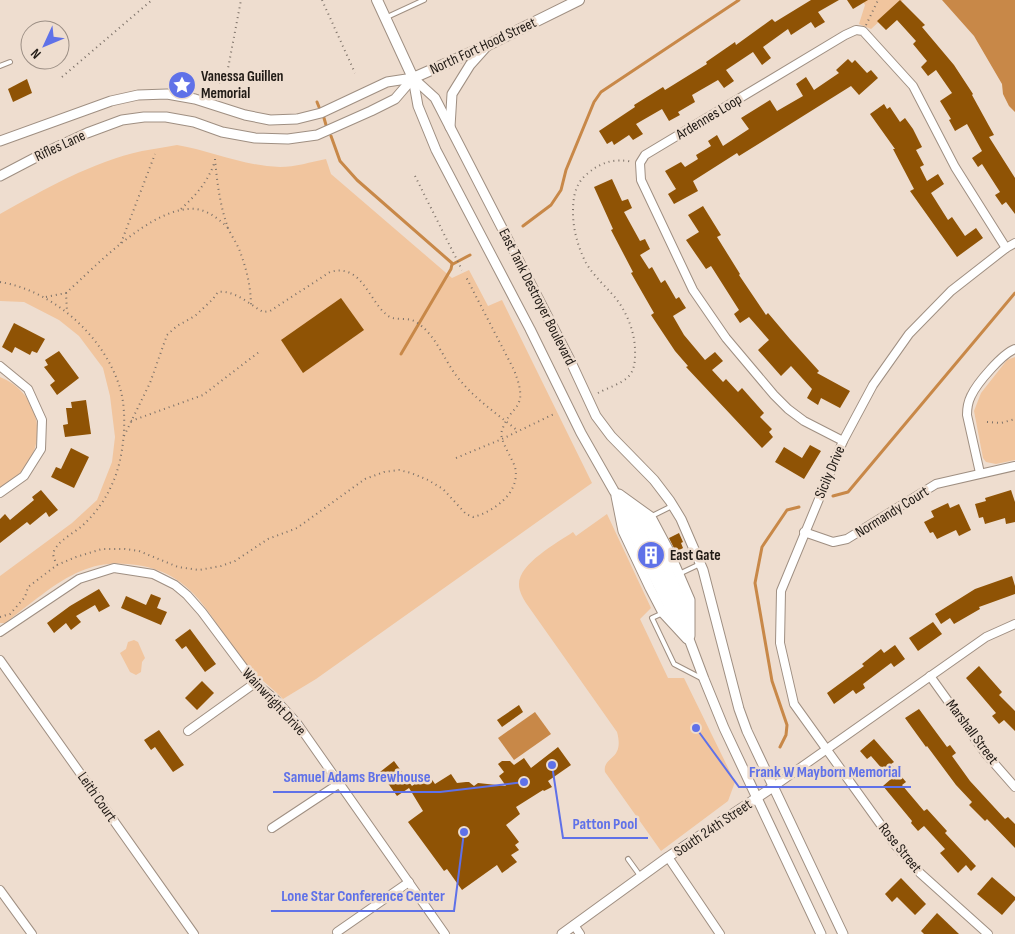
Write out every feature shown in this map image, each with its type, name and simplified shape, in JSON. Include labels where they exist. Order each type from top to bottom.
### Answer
[{"type":"main road","points":[[377,0],[414,78]]},
{"type":"main road","name":"North Fort Hood Street","points":[[414,78],[488,45],[568,3],[579,0]]},
{"type":"street","name":"Ardennes Loop","points":[[640,163],[645,155],[845,35],[856,30],[863,31]]},
{"type":"street","points":[[863,31],[912,86],[954,167],[1006,248]]},
{"type":"street","points":[[450,127],[452,94],[470,65],[488,45]]},
{"type":"street","name":"North Fort Hood Street","points":[[111,101],[138,95],[167,94],[195,99],[245,115],[270,120],[297,119],[321,113],[387,82],[414,78]]},
{"type":"street","name":"North Fort Hood Street","points":[[122,120],[166,117],[194,122],[222,132],[255,138],[288,139],[317,135],[394,99],[414,78]]},
{"type":"street","name":"East Tank Destroyer Boulevard","points":[[414,78],[435,98],[570,360],[596,416],[611,436],[654,480],[672,505],[701,563],[739,709],[747,731],[843,934]]},
{"type":"street","name":"East Tank Destroyer Boulevard","points":[[414,78],[418,106],[436,150],[530,328],[581,433],[614,491]]},
{"type":"street","name":"Rifles Lane","points":[[0,141],[111,101]]},
{"type":"street","name":"Rifles Lane","points":[[0,176],[46,152],[122,120]]},
{"type":"street","points":[[640,163],[641,180],[693,290],[726,338],[788,409],[804,421],[843,441]]},
{"type":"street","name":"Sicily Drive","points":[[826,750],[794,704],[780,643],[781,591],[843,441],[873,385],[909,334],[951,291],[1015,243]]},
{"type":"street","points":[[980,473],[967,415],[967,406],[970,396],[975,389],[1003,356],[1015,349]]},
{"type":"street","points":[[0,366],[28,389],[42,420],[41,449],[24,476],[0,493]]},
{"type":"street","name":"Normandy Court","points":[[804,532],[833,542],[848,539],[936,484],[1015,466]]},
{"type":"street","points":[[614,491],[637,524],[677,607],[724,728],[821,934]]},
{"type":"street","points":[[614,491],[637,524],[677,607],[690,642]]},
{"type":"street","points":[[614,491],[637,524],[668,550],[664,581],[677,607],[690,642]]},
{"type":"street","name":"Wainwright Drive","points":[[0,632],[79,579],[114,568],[153,574],[175,585],[202,612],[255,683],[276,700],[297,723],[445,934]]},
{"type":"street","name":"South 24th Street","points":[[562,934],[986,637],[1015,624]]},
{"type":"street","name":"Leith Court","points":[[0,660],[194,934]]},
{"type":"street","name":"Marshall Street","points":[[930,676],[986,754],[1015,786]]},
{"type":"street","points":[[188,731],[255,683]]},
{"type":"street","name":"Rose Street","points":[[826,750],[902,853],[932,884],[988,934]]},
{"type":"street","points":[[272,828],[340,783]]},
{"type":"street","points":[[668,858],[720,934]]},
{"type":"street","points":[[337,932],[409,882]]},
{"type":"street","points":[[0,890],[32,934]]},
{"type":"street","points":[[574,925],[580,934]]},
{"type":"lane","points":[[386,18],[424,0]]},
{"type":"lane","points":[[0,66],[10,62]]},
{"type":"lane","points":[[637,524],[672,505]]},
{"type":"lane","points":[[664,581],[701,563]]},
{"type":"lane","points":[[677,607],[652,618],[674,664],[704,679]]},
{"type":"lane","points":[[628,859],[641,877]]},
{"type":"path","points":[[62,77],[152,0]]},
{"type":"path","points":[[219,83],[226,79],[242,0]]},
{"type":"path","points":[[322,0],[355,73]]},
{"type":"path","points":[[863,31],[878,0]]},
{"type":"path","points":[[120,245],[155,154]]},
{"type":"path","points":[[179,211],[203,186],[210,175],[216,159],[222,206],[228,228],[239,249],[251,288],[251,306]]},
{"type":"path","points":[[598,393],[628,377],[635,362],[635,350],[631,328],[626,316],[614,296],[592,272],[579,246],[574,222],[574,195],[578,184],[585,175],[603,163],[610,160],[625,160],[640,163]]},
{"type":"path","points":[[414,176],[462,270]]},
{"type":"path","points":[[46,297],[66,293],[120,245],[158,218],[179,211],[198,210],[219,218],[228,228]]},
{"type":"path","points":[[124,436],[150,383],[167,336],[177,326],[195,316],[218,292],[225,291],[234,294],[263,312],[270,311],[330,272],[338,270],[352,274],[360,280],[382,311],[389,317],[416,321],[433,338],[455,374],[468,389],[518,431]]},
{"type":"path","points":[[0,617],[10,614],[25,597],[28,587],[57,565],[102,549],[125,548],[139,551],[178,567],[199,570],[235,561],[268,539],[297,528],[364,479],[384,472],[398,470],[410,472],[443,489],[466,514],[473,517],[487,512],[512,490],[516,478],[515,468],[502,439],[502,429],[519,403],[521,395],[514,370],[465,275]]},
{"type":"path","points":[[0,282],[46,297],[67,312],[100,348],[111,366],[121,389],[124,436],[120,465],[100,507],[82,526],[54,549],[53,555],[57,565]]},
{"type":"path","points":[[66,293],[67,312]]},
{"type":"path","points":[[131,421],[203,395],[259,352]]},
{"type":"path","points":[[456,458],[502,439],[556,413]]},
{"type":"path","points":[[987,422],[1001,424],[1015,419]]},
{"type":"shaded area","points":[[862,0],[903,0],[871,29],[859,24],[865,5]]},
{"type":"shaded area","points":[[942,0],[1015,0],[1015,112],[1009,106],[1003,94],[1002,84],[974,36]]},
{"type":"shaded area","points":[[177,145],[267,166],[291,166],[326,159],[331,174],[452,278],[469,270],[488,306],[502,300],[592,483],[316,679],[283,699],[247,665],[202,603],[190,590],[176,579],[158,570],[123,564],[109,564],[88,568],[62,581],[5,623],[0,623],[0,576],[72,523],[97,500],[112,462],[115,437],[110,396],[103,368],[79,336],[59,320],[24,302],[0,301],[0,214],[87,169],[123,156]]},
{"type":"shaded area","points":[[1015,357],[1015,460],[996,464],[986,462],[983,458],[974,411],[981,393],[1007,360]]},
{"type":"shaded area","points":[[0,377],[22,392],[30,403],[35,415],[37,441],[33,454],[26,466],[17,476],[0,489]]},
{"type":"shaded area","points":[[607,514],[651,608],[640,619],[668,678],[684,678],[735,782],[728,801],[661,851],[605,772],[607,763],[618,748],[617,732],[526,603],[519,587],[520,577],[531,562],[573,532],[576,536]]},
{"type":"shaded area","points":[[134,640],[138,642],[145,658],[142,662],[141,672],[136,675],[130,672],[120,653],[126,649],[128,642]]},
{"type":"shaded area","points":[[535,712],[551,734],[514,760],[498,738]]},
{"type":"building","points":[[811,0],[839,0],[818,12],[825,22],[815,28],[811,22],[791,35],[788,29],[763,47],[771,58],[762,65],[753,52],[726,70],[734,81],[724,88],[718,80],[692,95],[695,102],[678,112],[680,115],[669,121],[662,109],[636,124],[643,134],[633,140],[629,135],[614,145],[612,141],[607,144],[599,131],[635,107],[634,105],[663,87],[665,90],[707,64],[706,62],[735,42],[736,45],[772,19],[775,22]]},
{"type":"building","points":[[847,0],[868,0],[853,9]]},
{"type":"building","points":[[900,0],[925,25],[922,27],[954,65],[973,94],[994,135],[989,137],[1015,178],[1015,214],[1006,202],[1002,205],[995,195],[1000,192],[982,164],[978,167],[972,158],[982,151],[967,124],[955,131],[949,120],[951,119],[940,101],[952,93],[936,70],[928,76],[921,67],[927,61],[913,44],[916,41],[897,20],[886,30],[877,21]]},
{"type":"building","points":[[848,59],[852,63],[855,60],[867,73],[871,70],[878,78],[859,95],[851,86],[739,156],[737,153],[693,181],[698,191],[674,204],[668,194],[676,189],[665,171],[681,162],[685,167],[698,159],[696,155],[711,146],[708,141],[717,135],[723,146],[749,129],[741,118],[770,100],[777,111],[803,96],[796,84],[806,77],[814,90],[839,73],[836,70]]},
{"type":"building","points":[[27,79],[32,93],[13,102],[8,89]]},
{"type":"building","points":[[884,104],[887,109],[890,107],[900,122],[905,118],[913,129],[922,147],[916,150],[924,165],[920,167],[927,181],[938,174],[944,184],[931,193],[948,220],[952,217],[965,236],[976,228],[983,238],[957,257],[910,191],[914,189],[893,149],[895,149],[870,114]]},
{"type":"building","points":[[612,179],[622,201],[628,199],[632,208],[624,212],[640,241],[645,239],[650,249],[640,255],[649,269],[652,267],[661,283],[665,280],[676,299],[679,297],[686,308],[673,316],[684,335],[705,360],[715,352],[723,361],[712,370],[723,382],[726,379],[738,392],[742,388],[764,413],[760,417],[772,429],[769,432],[773,437],[762,448],[686,367],[688,366],[675,351],[651,315],[654,313],[631,273],[633,272],[611,230],[613,229],[594,187]]},
{"type":"building","points":[[703,206],[721,235],[717,237],[739,275],[766,315],[768,313],[819,371],[817,373],[850,391],[840,408],[821,398],[818,405],[807,398],[812,389],[791,366],[781,376],[758,350],[769,340],[749,317],[740,323],[734,314],[739,310],[711,266],[706,269],[686,240],[699,232],[688,215]]},
{"type":"building","points":[[341,298],[364,330],[303,373],[281,340]]},
{"type":"building","points":[[14,323],[45,339],[37,353],[32,351],[30,355],[15,347],[12,353],[2,347]]},
{"type":"building","points":[[59,351],[79,378],[57,395],[50,385],[55,381],[44,367],[48,365],[45,360]]},
{"type":"building","points":[[86,400],[91,434],[65,437],[63,425],[68,424],[66,408],[72,408],[71,402]]},
{"type":"building","points":[[810,445],[821,451],[804,479],[775,462],[784,447],[802,458]]},
{"type":"building","points":[[71,448],[89,457],[74,488],[51,477],[56,467],[61,469]]},
{"type":"building","points":[[41,490],[58,510],[49,517],[46,512],[30,525],[27,522],[0,543],[0,519],[5,514],[10,520],[34,500],[32,497]]},
{"type":"building","points":[[1011,490],[1015,502],[1015,522],[1006,524],[1005,518],[985,524],[983,517],[979,518],[975,504],[986,501],[985,498]]},
{"type":"building","points":[[948,503],[950,508],[959,504],[971,530],[959,536],[956,530],[937,539],[933,532],[930,533],[924,522],[934,517],[931,511]]},
{"type":"building","points":[[679,533],[683,542],[681,543],[683,548],[676,552],[669,538]]},
{"type":"building","points":[[1012,576],[1015,594],[979,607],[980,609],[954,624],[950,618],[941,624],[935,614],[975,589]]},
{"type":"building","points":[[99,589],[110,606],[99,612],[95,605],[76,616],[81,622],[71,630],[66,623],[54,633],[47,623],[70,606]]},
{"type":"building","points":[[151,594],[161,598],[157,608],[167,612],[161,625],[121,608],[126,596],[146,605]]},
{"type":"building","points":[[933,622],[942,634],[918,651],[909,638]]},
{"type":"building","points":[[190,629],[216,664],[205,672],[186,646],[182,649],[175,640]]},
{"type":"building","points":[[895,645],[905,659],[894,667],[891,663],[863,684],[865,688],[856,694],[853,690],[834,704],[827,693],[864,666],[862,664],[881,649],[884,653]]},
{"type":"building","points":[[979,666],[1002,692],[999,695],[1015,711],[1015,731],[1004,720],[999,724],[992,716],[996,713],[966,678]]},
{"type":"building","points":[[202,681],[214,693],[197,710],[185,698]]},
{"type":"building","points":[[519,705],[523,712],[502,727],[497,720]]},
{"type":"building","points":[[919,709],[947,747],[950,745],[956,753],[952,756],[970,781],[1005,819],[1008,817],[1015,824],[1015,848],[987,819],[985,821],[969,805],[972,802],[956,785],[905,718]]},
{"type":"building","points":[[159,730],[184,765],[173,772],[155,747],[151,750],[144,740]]},
{"type":"building","points":[[874,739],[894,762],[891,764],[906,782],[902,785],[924,811],[927,809],[947,831],[945,833],[976,866],[971,871],[966,865],[958,873],[940,853],[945,849],[924,826],[918,831],[883,786],[891,779],[871,756],[867,759],[860,751]]},
{"type":"building","points":[[558,747],[571,765],[548,781],[552,787],[543,790],[516,807],[520,814],[506,825],[519,842],[515,845],[519,850],[511,855],[517,862],[502,873],[497,865],[462,890],[447,869],[444,871],[408,822],[423,811],[409,788],[397,796],[380,772],[394,761],[412,786],[428,774],[435,784],[451,774],[457,783],[469,782],[474,786],[478,783],[506,786],[499,776],[504,772],[498,764],[502,761],[510,761],[514,765],[524,758],[531,768]]},
{"type":"building","points":[[992,877],[1015,897],[1015,900],[1002,915],[977,894]]},
{"type":"building","points":[[901,878],[926,904],[915,915],[897,897],[892,902],[885,894]]},
{"type":"building","points":[[937,913],[959,934],[924,934],[921,931]]},
{"type":"waterway","points":[[523,226],[551,205],[561,190],[566,170],[594,102],[601,92],[739,0]]},
{"type":"waterway","points":[[317,102],[319,107]]},
{"type":"waterway","points":[[324,118],[326,125]]},
{"type":"waterway","points":[[331,136],[340,161],[357,180],[453,264],[470,255]]},
{"type":"waterway","points":[[401,354],[451,269],[452,264]]},
{"type":"waterway","points":[[833,496],[848,492],[1015,293]]},
{"type":"waterway","points":[[780,747],[786,735],[787,725],[772,681],[755,583],[762,547],[787,510],[799,507]]},
{"type":"place","name":"Vanessa Guillen Memorial","points":[[182,85]]},
{"type":"place","name":"East Gate","points":[[651,555]]},
{"type":"place","name":"Frank W Mayborn Memorial","points":[[696,728]]},
{"type":"place","name":"Patton Pool","points":[[552,765]]},
{"type":"place","name":"Samuel Adams Brewhouse","points":[[524,782]]},
{"type":"place","name":"Lone Star Conference Center","points":[[464,832]]}]
